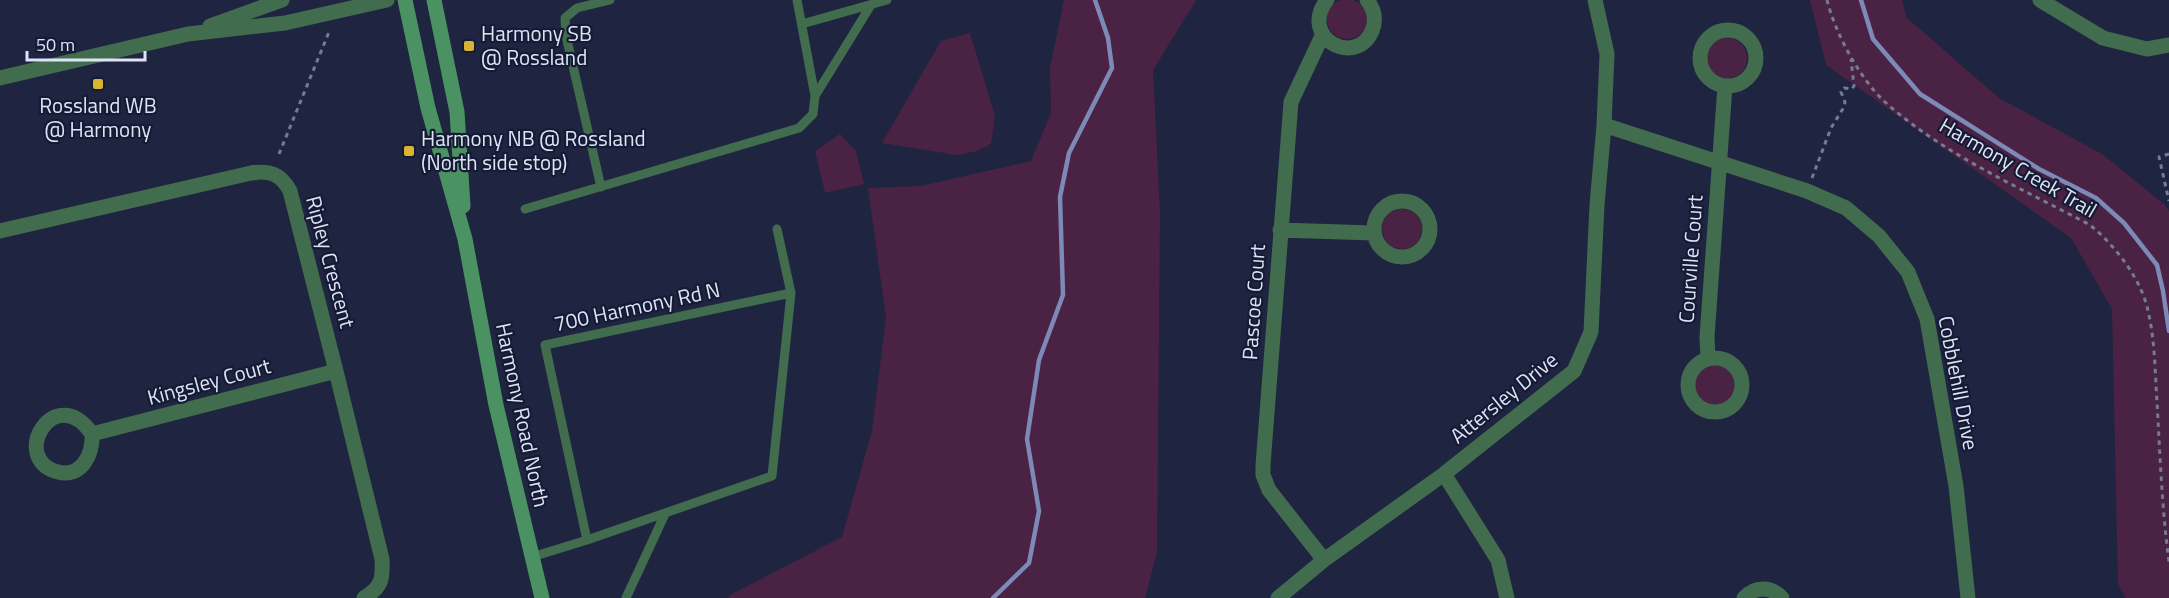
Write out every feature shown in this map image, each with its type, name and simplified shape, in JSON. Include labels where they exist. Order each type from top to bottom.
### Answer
[{"type":"main road","name":"Harmony Road North","points":[[405,0],[428,108],[465,239],[496,405],[542,598]]},
{"type":"main road","name":"Harmony Road North","points":[[434,0],[456,112],[465,239]]},
{"type":"street","points":[[188,34],[282,0]]},
{"type":"street","points":[[0,78],[188,34],[285,23],[387,0]]},
{"type":"street","name":"Pascoe Court","points":[[1324,560],[1269,490],[1263,475],[1291,102],[1323,34],[1319,17],[1321,8],[1327,0]]},
{"type":"street","points":[[1323,34],[1337,46],[1346,48],[1364,42],[1374,27],[1375,17],[1373,8],[1367,0]]},
{"type":"street","name":"Attersley Drive","points":[[1278,598],[1324,560],[1444,474],[1574,371],[1592,332],[1597,206],[1604,124],[1607,54],[1595,0]]},
{"type":"street","points":[[2040,0],[2103,38],[2147,49],[2169,45]]},
{"type":"street","name":"Courville Court","points":[[1708,358],[1707,337],[1725,86]]},
{"type":"street","name":"Cobblehill Drive","points":[[1604,124],[1807,191],[1846,208],[1879,236],[1908,272],[1927,319],[1956,486],[1968,598]]},
{"type":"street","name":"Ripley Crescent","points":[[0,231],[262,171],[274,173],[284,180],[290,191],[382,559],[382,577],[376,591],[364,598]]},
{"type":"street","points":[[1280,230],[1374,233]]},
{"type":"street","name":"Kingsley Court","points":[[92,434],[336,371]]},
{"type":"street","points":[[1444,474],[1498,560],[1507,598]]},
{"type":"street","points":[[1744,598],[1755,590],[1763,588],[1771,590],[1782,598]]},
{"type":"lane","points":[[602,187],[566,36],[565,18],[577,8],[610,0]]},
{"type":"lane","points":[[525,209],[799,128],[813,114],[815,96],[797,0]]},
{"type":"lane","points":[[802,24],[888,0]]},
{"type":"lane","points":[[815,96],[871,4]]},
{"type":"lane","points":[[532,557],[772,476],[791,293],[777,229]]},
{"type":"lane","name":"700 Harmony Rd N","points":[[587,540],[545,345],[791,293]]},
{"type":"lane","points":[[626,598],[665,514]]},
{"type":"path","name":"Harmony Creek Trail","points":[[1827,0],[1830,15],[1851,59],[1884,101],[1966,159],[2090,225],[2104,236],[2123,259],[2136,280],[2148,309],[2154,357],[2161,478],[2169,562]]},
{"type":"path","points":[[279,154],[329,32]]},
{"type":"path","points":[[1807,191],[1831,128],[1844,108],[1845,102],[1841,92],[1844,88],[1852,89],[1854,86],[1851,59]]},
{"type":"path","points":[[2169,154],[2159,157],[2169,201]]},
{"type":"shaded area","points":[[1347,-1],[1361,5],[1367,19],[1361,33],[1347,39],[1333,33],[1327,19],[1333,5]]},
{"type":"shaded area","points":[[1064,0],[1196,0],[1153,70],[1160,212],[1157,552],[1145,598],[728,598],[842,537],[872,431],[886,317],[868,188],[921,186],[1031,161],[1051,113],[1050,68]]},
{"type":"shaded area","points":[[1810,0],[1902,0],[1906,17],[1999,98],[2102,154],[2165,205],[2169,211],[2169,598],[2126,598],[2118,584],[2112,309],[2071,238],[1826,65]]},
{"type":"shaded area","points":[[970,33],[995,116],[991,144],[977,151],[957,155],[882,143],[941,41]]},
{"type":"shaded area","points":[[1727,38],[1735,39],[1741,44],[1746,50],[1746,66],[1741,72],[1735,77],[1727,78],[1719,77],[1713,72],[1708,66],[1707,58],[1708,50],[1713,44],[1719,39]]},
{"type":"shaded area","points":[[840,134],[856,151],[864,184],[825,193],[815,151]]},
{"type":"shaded area","points":[[1402,209],[1416,215],[1422,229],[1416,243],[1402,249],[1388,243],[1382,229],[1388,215]]},
{"type":"shaded area","points":[[1715,365],[1723,366],[1729,371],[1734,377],[1734,393],[1729,399],[1723,404],[1715,405],[1707,404],[1701,399],[1696,393],[1695,385],[1696,377],[1701,371],[1707,366]]},
{"type":"waterway","points":[[993,598],[1029,563],[1039,511],[1027,439],[1039,360],[1063,295],[1060,197],[1069,153],[1112,68],[1108,38],[1095,0]]},
{"type":"waterway","points":[[1861,0],[1873,39],[1920,94],[2039,169],[2096,198],[2124,223],[2157,265],[2169,331]]},
{"type":"place","name":"Harmony SB @ Rossland","points":[[469,46]]},
{"type":"place","name":"Rossland WB @ Harmony","points":[[98,84]]},
{"type":"place","name":"Harmony NB @ Rossland (North side stop)","points":[[409,151]]}]
